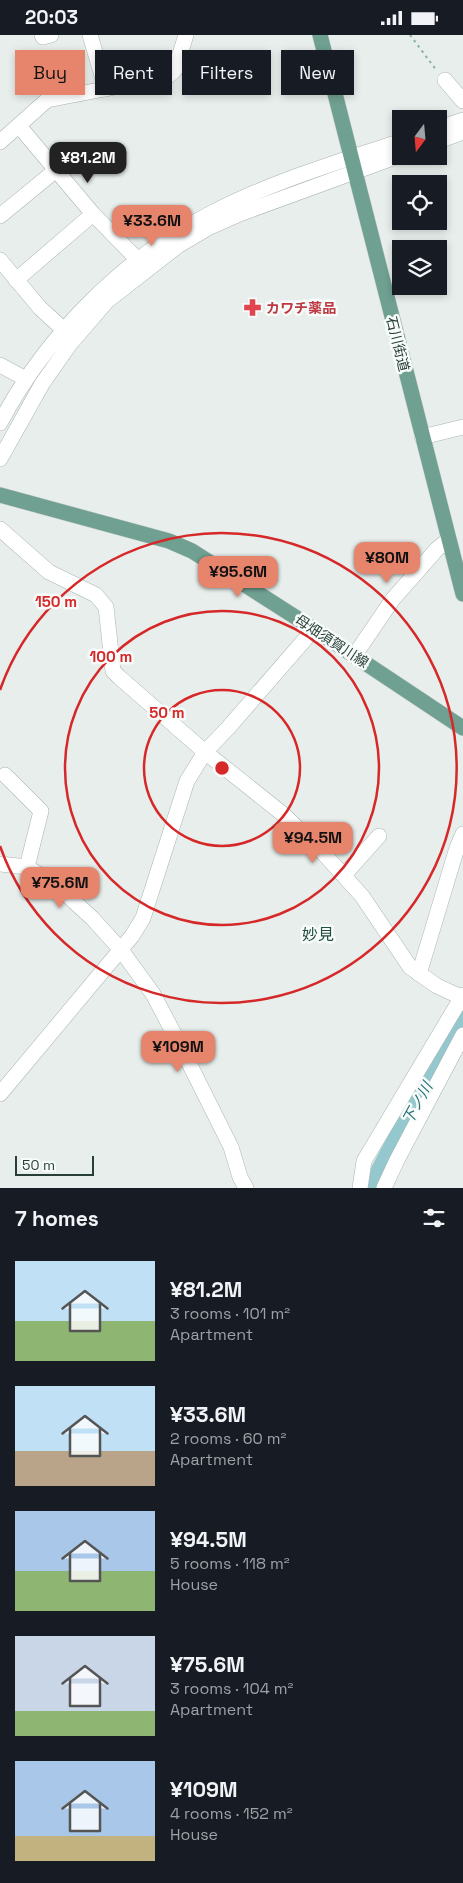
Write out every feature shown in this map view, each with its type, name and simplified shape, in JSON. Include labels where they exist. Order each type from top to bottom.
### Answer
[{"type":"main road","name":"石川街道","points":[[320,35],[463,594]]},
{"type":"main road","name":"母畑須賀川線","points":[[0,495],[169,541],[192,551],[463,728]]},
{"type":"street","points":[[42,35],[43,37],[51,35]]},
{"type":"street","points":[[90,35],[95,52]]},
{"type":"street","points":[[172,73],[175,70],[186,35]]},
{"type":"street","points":[[445,80],[463,101]]},
{"type":"street","points":[[0,142],[47,100],[95,91]]},
{"type":"street","points":[[448,125],[463,120]]},
{"type":"street","points":[[19,126],[93,214],[138,260]]},
{"type":"street","points":[[448,138],[463,132]]},
{"type":"street","points":[[0,459],[42,384],[64,352],[107,301],[179,245],[208,228],[353,165],[392,146]]},
{"type":"street","points":[[0,423],[26,379],[64,330],[102,290],[138,260],[173,235],[206,216],[259,191],[353,165],[392,157]]},
{"type":"street","points":[[0,216],[56,170]]},
{"type":"street","points":[[16,280],[93,214]]},
{"type":"street","points":[[0,261],[40,308],[64,330]]},
{"type":"street","points":[[0,365],[26,379]]},
{"type":"street","points":[[422,437],[463,427]]},
{"type":"street","points":[[0,450],[12,435]]},
{"type":"street","points":[[0,529],[49,572],[96,595],[106,607],[114,671],[205,751],[284,815],[344,875],[362,897],[410,967],[437,986],[462,997],[364,1161],[360,1188]]},
{"type":"street","points":[[354,656],[393,599],[436,549],[448,540]]},
{"type":"street","points":[[0,1094],[76,1005],[132,936],[143,918],[187,781],[205,751],[228,728],[314,629]]},
{"type":"street","points":[[5,775],[41,811],[27,867]]},
{"type":"street","points":[[419,975],[457,848],[463,834]]},
{"type":"street","points":[[344,875],[379,836]]},
{"type":"street","points":[[0,864],[27,867],[56,885],[121,949],[152,995],[183,1051],[231,1147],[240,1177],[246,1188]]},
{"type":"street","points":[[384,1188],[463,1035]]},
{"type":"path","points":[[410,35],[445,80]]},
{"type":"waterway","name":"下ノ川","points":[[377,1188],[380,1171],[463,1019]]},
{"type":"place","name":"カワチ薬品","points":[[252,308]]},
{"type":"district","name":"妙見","points":[[318,934]]}]
